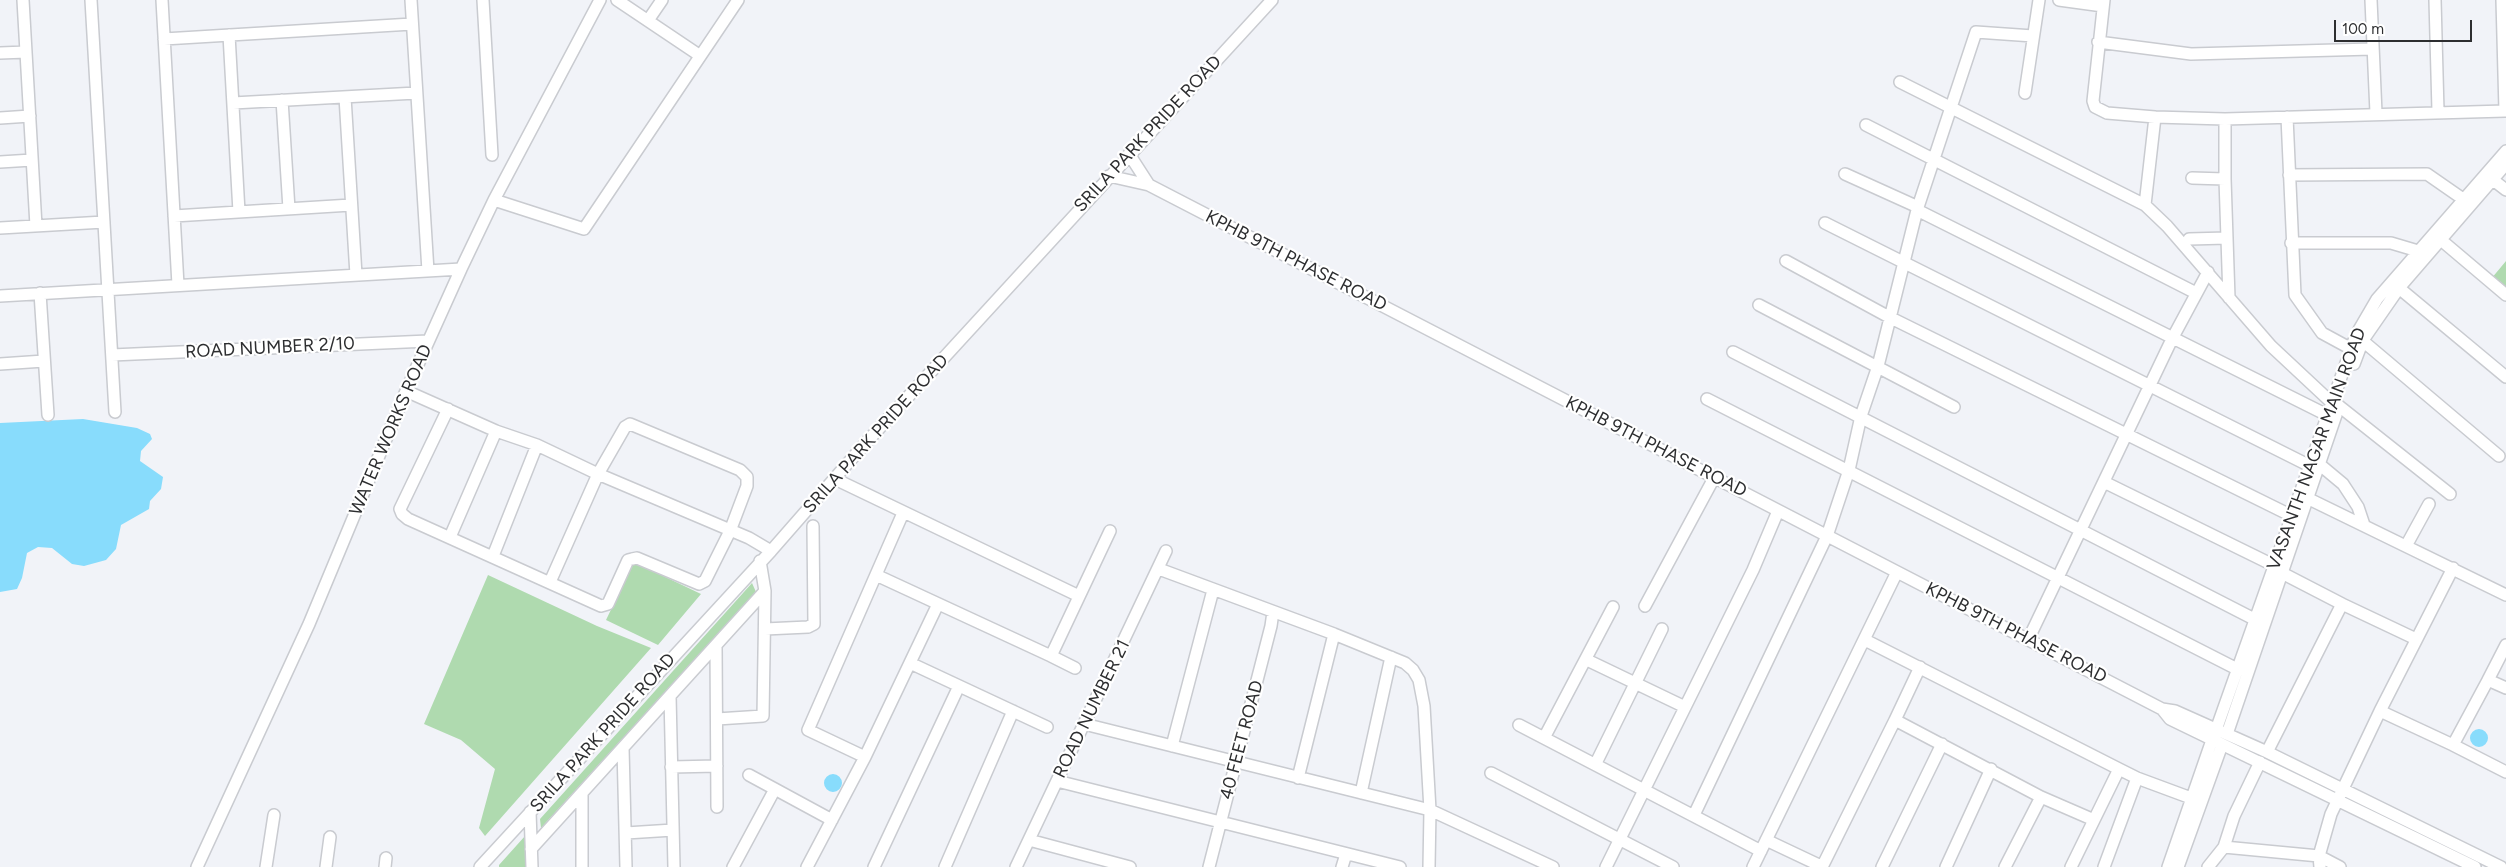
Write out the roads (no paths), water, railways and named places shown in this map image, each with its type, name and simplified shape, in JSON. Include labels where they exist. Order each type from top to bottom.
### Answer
[{"type":"street","points":[[23,0],[36,226]]},
{"type":"street","points":[[91,0],[115,412]]},
{"type":"street","points":[[162,0],[178,286]]},
{"type":"street","points":[[411,0],[428,271]]},
{"type":"street","points":[[483,0],[492,155]]},
{"type":"street","name":"WATER WORKS ROAD","points":[[197,867],[309,624],[406,391],[461,269],[494,200],[600,0]]},
{"type":"street","points":[[617,0],[649,19],[699,55]]},
{"type":"street","points":[[649,19],[662,0]]},
{"type":"street","points":[[494,200],[584,229],[699,55],[738,0]]},
{"type":"street","name":"SRILA PARK PRIDE ROAD","points":[[480,867],[771,551],[1129,154],[1272,0]]},
{"type":"street","points":[[2024,93],[2039,0]]},
{"type":"street","points":[[2059,0],[2103,3],[2093,101],[2095,107],[2108,113],[2155,117],[2226,119],[2438,111],[2505,111],[2502,0]]},
{"type":"street","points":[[2371,0],[2376,113]]},
{"type":"street","points":[[2435,0],[2438,111]]},
{"type":"street","points":[[164,38],[412,24]]},
{"type":"street","points":[[1694,815],[1827,536],[1849,470],[1861,416],[1878,366],[1917,209],[1976,32],[2033,36]]},
{"type":"street","points":[[229,35],[239,212]]},
{"type":"street","points":[[2098,42],[2191,54],[2372,49]]},
{"type":"street","points":[[0,53],[26,52]]},
{"type":"street","points":[[1900,82],[2145,205],[2208,272],[2271,346],[2336,405],[2450,494]]},
{"type":"street","points":[[233,103],[416,93]]},
{"type":"street","points":[[345,97],[356,275]]},
{"type":"street","points":[[282,100],[288,209]]},
{"type":"street","points":[[0,118],[30,116]]},
{"type":"street","points":[[2287,116],[2291,242],[2295,295],[2322,333],[2354,351]]},
{"type":"street","points":[[2145,205],[2155,117]]},
{"type":"street","points":[[2226,119],[2225,178],[2229,298]]},
{"type":"street","points":[[1866,125],[2196,293]]},
{"type":"street","name":"VASANTH NAGAR MAIN ROAD","points":[[2359,337],[2398,288],[2441,240],[2489,177],[2506,151]]},
{"type":"street","name":"KPHB 9TH PHASE ROAD","points":[[1129,154],[1150,185]]},
{"type":"street","points":[[0,162],[32,160]]},
{"type":"street","name":"VASANTH NAGAR MAIN ROAD","points":[[2219,737],[2278,570],[2292,516],[2314,465],[2359,337],[2377,299],[2463,198],[2506,164]]},
{"type":"street","points":[[1845,174],[2172,339],[2224,362],[2331,418]]},
{"type":"street","points":[[2289,175],[2427,174],[2463,198]]},
{"type":"street","name":"KPHB 9TH PHASE ROAD","points":[[1109,176],[1150,185],[2162,709],[2170,719],[2184,721],[2219,737],[2260,762],[2340,794],[2501,867]]},
{"type":"street","points":[[2489,177],[2506,190]]},
{"type":"street","points":[[2192,178],[2225,178]]},
{"type":"street","points":[[174,216],[351,205]]},
{"type":"street","points":[[0,228],[104,222]]},
{"type":"street","points":[[1825,223],[1904,264],[2314,465],[2343,484],[2358,507],[2364,525]]},
{"type":"street","points":[[2189,239],[2227,238]]},
{"type":"street","points":[[2441,240],[2506,295]]},
{"type":"street","points":[[2291,242],[2391,244],[2418,251]]},
{"type":"street","points":[[1786,262],[1889,317],[2292,516]]},
{"type":"street","points":[[0,296],[461,269]]},
{"type":"street","points":[[2028,640],[2172,339],[2208,272]]},
{"type":"street","points":[[2398,288],[2506,377]]},
{"type":"street","points":[[40,293],[48,415]]},
{"type":"street","points":[[1759,305],[1954,406]]},
{"type":"street","points":[[2359,337],[2499,456]]},
{"type":"street","name":"ROAD NUMBER 2/10","points":[[112,355],[428,341]]},
{"type":"street","points":[[1733,352],[2256,620]]},
{"type":"street","points":[[0,364],[44,361]]},
{"type":"street","points":[[406,391],[496,430],[537,445],[598,474],[749,538],[771,551]]},
{"type":"street","points":[[1707,399],[2239,670]]},
{"type":"street","points":[[448,409],[400,509],[408,519],[601,606],[605,606],[628,560],[637,558],[699,584],[702,583],[730,531],[747,486],[747,477],[740,470],[630,424],[625,427],[598,474],[550,582]]},
{"type":"street","points":[[450,537],[496,430]]},
{"type":"street","points":[[493,556],[537,445]]},
{"type":"street","name":"VASANTH NAGAR MAIN ROAD","points":[[2219,737],[2256,620],[2307,498],[2314,465]]},
{"type":"street","points":[[1645,606],[1714,478]]},
{"type":"street","points":[[835,479],[1079,596]]},
{"type":"street","points":[[2104,482],[2342,604],[2416,639]]},
{"type":"street","points":[[2307,498],[2506,595]]},
{"type":"street","points":[[2406,546],[2429,504]]},
{"type":"street","points":[[1606,867],[1753,570],[1778,510]]},
{"type":"street","points":[[866,757],[808,730],[903,513]]},
{"type":"street","points":[[765,629],[808,627],[814,624],[813,526]]},
{"type":"street","points":[[1051,656],[1110,531]]},
{"type":"street","name":"ROAD NUMBER 21","points":[[1016,867],[1160,569],[1166,552]]},
{"type":"street","points":[[717,719],[764,716],[765,591],[760,561]]},
{"type":"street","points":[[2319,862],[2330,814],[2453,568]]},
{"type":"street","points":[[1160,569],[1334,634],[1405,663],[1413,670],[1418,680],[1424,706],[1430,810],[1429,867]]},
{"type":"street","points":[[1753,867],[1897,572]]},
{"type":"street","points":[[876,575],[1075,668]]},
{"type":"street","points":[[1172,746],[1213,590]]},
{"type":"street","points":[[531,848],[582,795],[765,591]]},
{"type":"street","points":[[808,867],[866,757],[938,604]]},
{"type":"street","points":[[2267,752],[2342,604]]},
{"type":"street","points":[[1544,738],[1587,660],[1613,607]]},
{"type":"street","name":"40 FEET ROAD","points":[[1208,867],[1271,626],[1273,612]]},
{"type":"street","points":[[1596,764],[1662,629]]},
{"type":"street","points":[[1298,778],[1334,634]]},
{"type":"street","points":[[1864,640],[2137,778],[2191,798]]},
{"type":"street","points":[[716,645],[718,807]]},
{"type":"street","points":[[2453,745],[2506,645]]},
{"type":"street","points":[[1361,793],[1391,658]]},
{"type":"street","points":[[1587,660],[1685,707]]},
{"type":"street","points":[[910,663],[1047,727]]},
{"type":"street","points":[[1518,725],[1694,815],[1822,867],[1920,667]]},
{"type":"street","points":[[2488,680],[2506,688]]},
{"type":"street","points":[[874,867],[959,686]]},
{"type":"street","points":[[670,696],[674,867]]},
{"type":"street","points":[[945,867],[1013,711]]},
{"type":"street","points":[[2380,711],[2506,772]]},
{"type":"street","points":[[1895,720],[2041,797],[2094,820]]},
{"type":"street","points":[[1084,724],[1430,810],[1553,867]]},
{"type":"street","points":[[2168,867],[2191,798],[2219,737]]},
{"type":"street","points":[[2178,867],[2219,737]]},
{"type":"street","name":"KPHB 9TH PHASE ROAD","points":[[2219,737],[2267,752],[2474,867]]},
{"type":"street","points":[[1882,867],[1942,744]]},
{"type":"street","points":[[623,748],[626,867]]},
{"type":"street","points":[[2208,867],[2224,848],[2234,816],[2260,762]]},
{"type":"street","points":[[672,766],[717,766]]},
{"type":"street","points":[[1946,867],[1991,769]]},
{"type":"street","points":[[2071,867],[2119,769]]},
{"type":"street","points":[[1491,773],[1673,867]]},
{"type":"street","points":[[749,775],[832,820]]},
{"type":"street","points":[[2104,867],[2137,778]]},
{"type":"street","points":[[1057,781],[1220,824],[1400,867]]},
{"type":"street","points":[[733,867],[775,789]]},
{"type":"street","points":[[582,795],[582,867]]},
{"type":"street","points":[[2005,867],[2041,797]]},
{"type":"street","points":[[530,812],[532,867]]},
{"type":"street","points":[[266,867],[274,815]]},
{"type":"street","points":[[626,833],[673,830]]},
{"type":"street","points":[[326,867],[330,837]]},
{"type":"street","points":[[1029,840],[1100,864],[1130,867]]},
{"type":"street","points":[[2224,848],[2319,862],[2340,867]]},
{"type":"street","points":[[1342,867],[1346,854]]},
{"type":"water","points":[[83,419],[137,428],[150,434],[152,439],[141,451],[140,461],[163,477],[161,489],[150,501],[149,509],[121,525],[116,549],[106,560],[84,566],[72,564],[52,548],[38,547],[27,553],[22,578],[17,589],[0,592],[0,423]]},
{"type":"water","points":[[2479,729],[2485,732],[2488,738],[2485,744],[2479,747],[2473,744],[2470,738],[2473,732]]},
{"type":"water","points":[[833,774],[839,777],[842,783],[839,789],[833,792],[827,789],[824,783],[827,777]]}]
